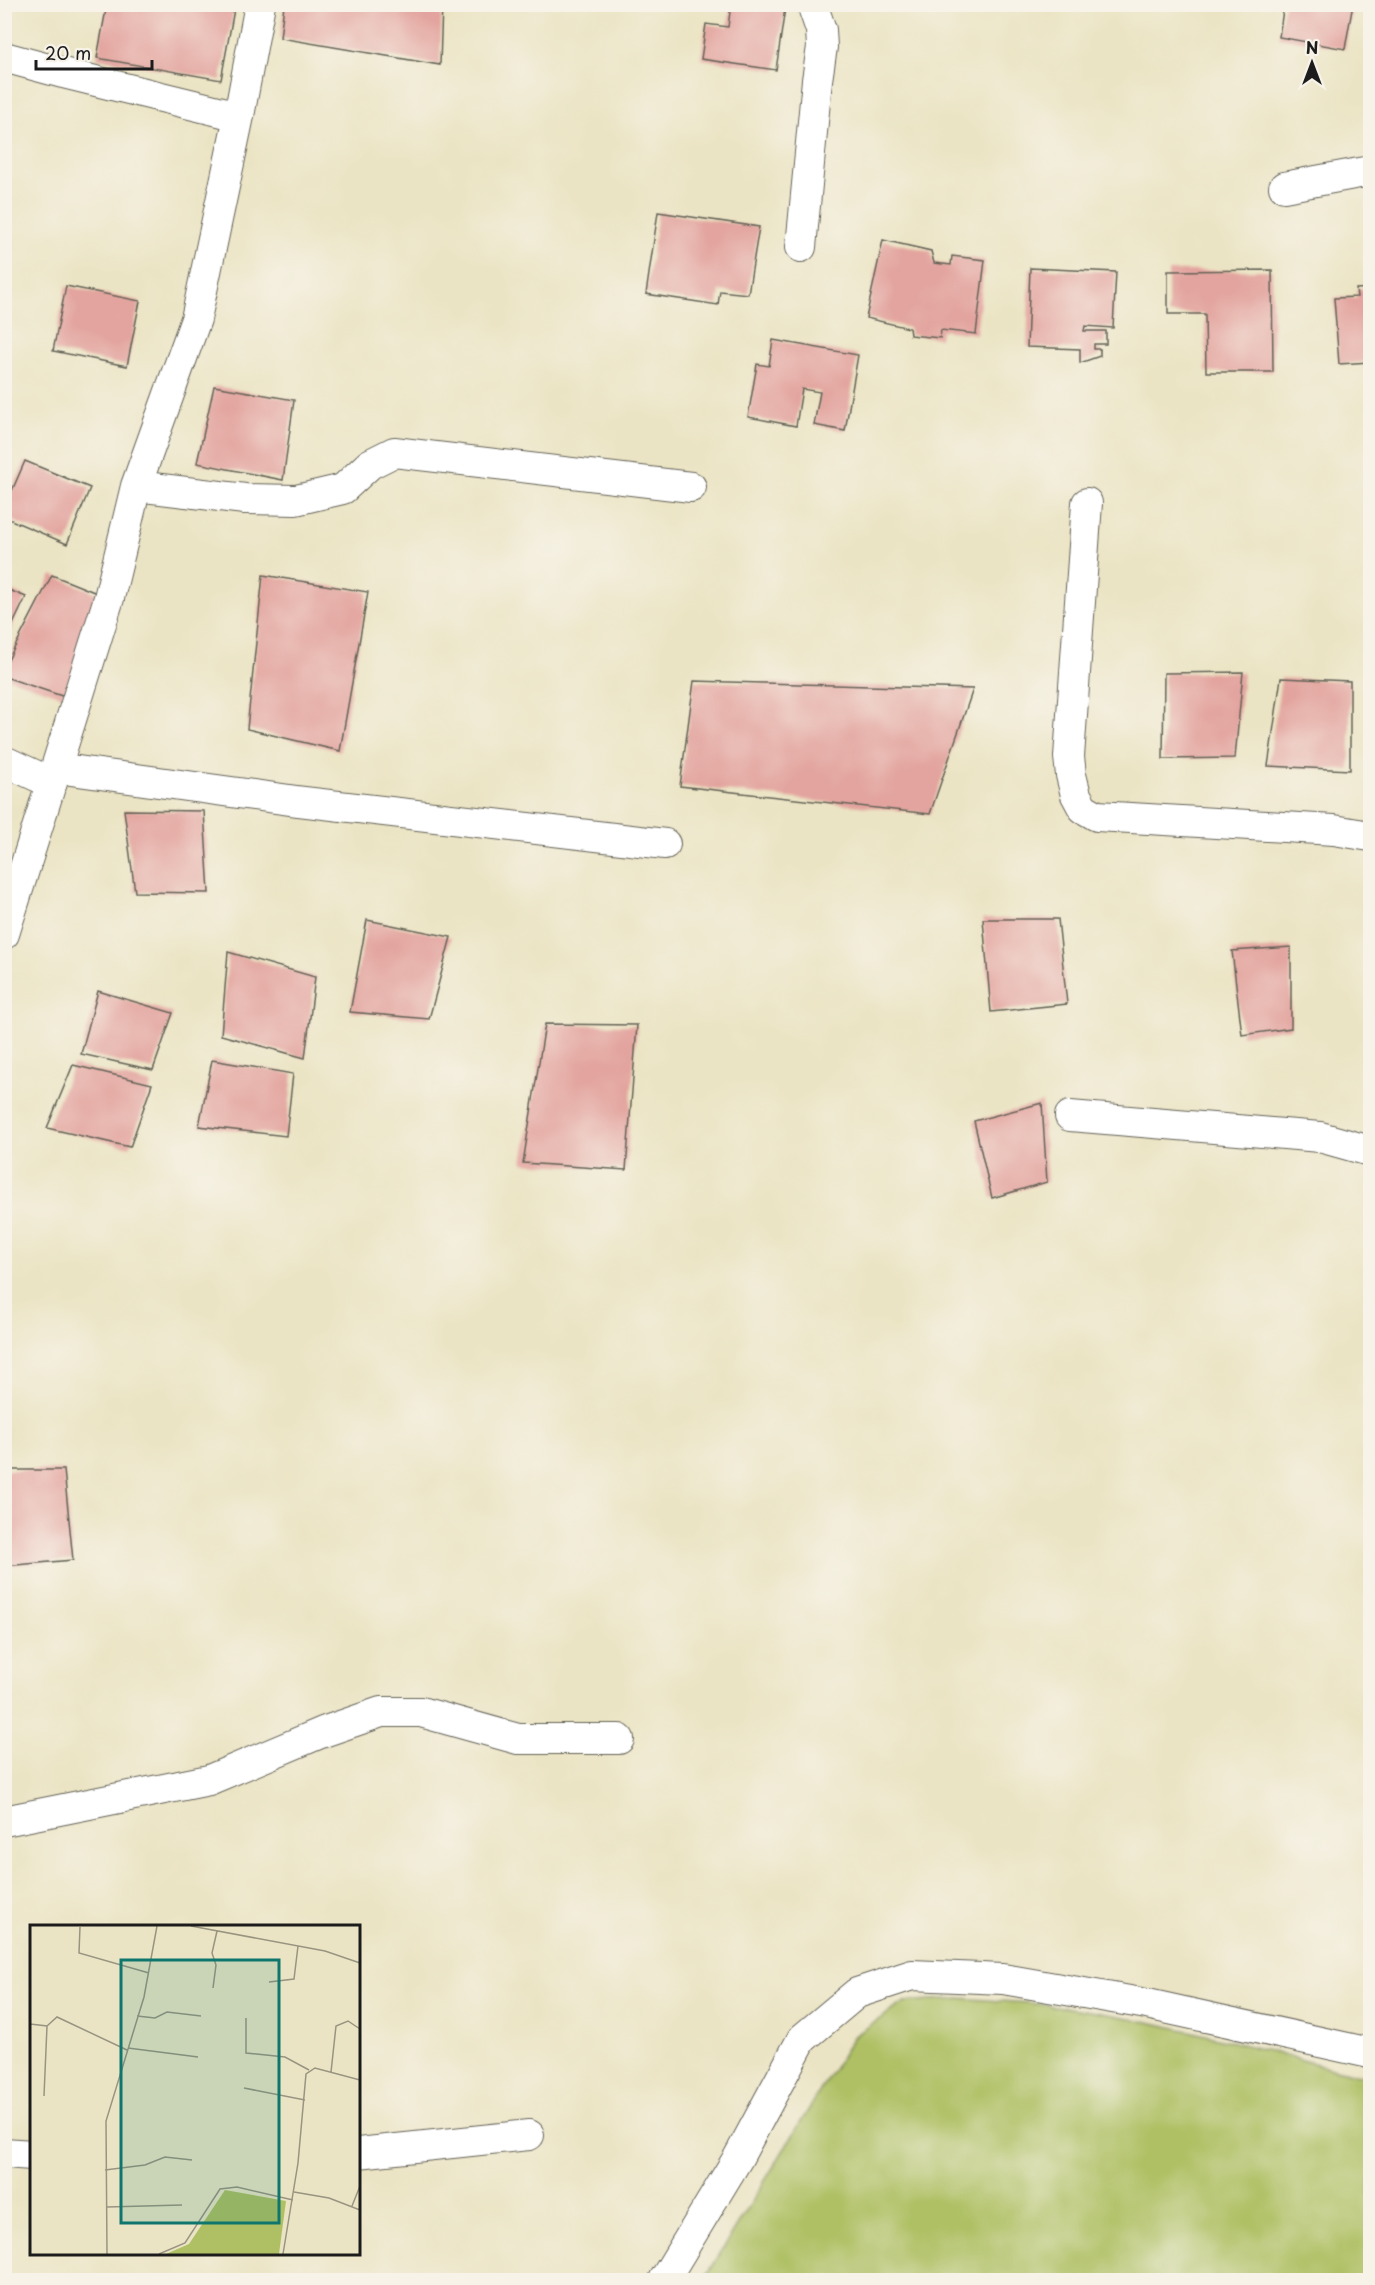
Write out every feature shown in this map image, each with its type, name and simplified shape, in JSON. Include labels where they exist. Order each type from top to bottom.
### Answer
[{"type":"street","points":[[4,933],[115,576],[136,486],[196,319],[260,4]]},
{"type":"street","points":[[801,247],[822,47],[821,30],[812,4]]},
{"type":"street","points":[[4,57],[63,74],[239,116]]},
{"type":"street","points":[[1284,188],[1371,171]]},
{"type":"street","points":[[136,486],[245,499],[296,500],[343,489],[370,464],[394,452],[692,487]]},
{"type":"street","points":[[1087,503],[1069,757],[1071,775],[1083,808],[1097,816],[1334,830],[1371,836]]},
{"type":"street","points":[[4,761],[54,776],[308,802],[665,844]]},
{"type":"street","points":[[1070,1116],[1320,1137],[1371,1151]]},
{"type":"street","points":[[4,1821],[209,1780],[323,1731],[381,1712],[421,1712],[518,1738],[619,1738]]},
{"type":"street","points":[[664,2280],[738,2158],[802,2039],[857,1993],[912,1976],[1003,1979],[1147,2004],[1371,2053]]},
{"type":"street","points":[[360,2153],[530,2135]]},
{"type":"street","points":[[4,2153],[30,2155]]},
{"type":"green space","points":[[959,1998],[1028,2003],[1115,2015],[1200,2034],[1370,2078],[1370,2280],[704,2280],[853,2037],[905,2002]]},
{"type":"building","points":[[107,4],[235,4],[221,80],[97,58]]},
{"type":"building","points":[[731,4],[762,4],[785,8],[776,70],[701,59],[706,24],[728,27]]},
{"type":"building","points":[[1284,4],[1353,4],[1345,49],[1279,37]]},
{"type":"building","points":[[284,5],[442,5],[440,65],[280,38]]},
{"type":"building","points":[[658,212],[759,227],[748,294],[720,291],[718,305],[646,294]]},
{"type":"building","points":[[883,240],[931,251],[934,263],[951,265],[952,256],[985,260],[976,334],[941,330],[940,338],[910,335],[909,328],[866,318]]},
{"type":"building","points":[[1030,268],[1116,272],[1113,328],[1085,326],[1084,331],[1106,331],[1106,344],[1094,344],[1094,349],[1100,349],[1100,356],[1080,363],[1080,349],[1027,347]]},
{"type":"building","points":[[1272,270],[1273,372],[1206,372],[1205,314],[1168,314],[1168,271]]},
{"type":"building","points":[[66,286],[140,301],[127,366],[53,351]]},
{"type":"building","points":[[1370,288],[1370,362],[1339,364],[1334,298],[1357,297],[1356,289]]},
{"type":"building","points":[[773,340],[858,355],[845,431],[814,425],[820,392],[802,389],[796,426],[748,417],[757,364],[769,366]]},
{"type":"building","points":[[214,386],[294,400],[283,480],[197,463]]},
{"type":"building","points":[[25,461],[90,488],[67,544],[4,517],[4,509]]},
{"type":"building","points":[[52,575],[109,598],[62,696],[5,677],[5,666]]},
{"type":"building","points":[[263,575],[368,592],[340,751],[247,729]]},
{"type":"building","points":[[4,588],[26,597],[4,643]]},
{"type":"building","points":[[1243,672],[1235,758],[1163,759],[1164,673]]},
{"type":"building","points":[[1281,678],[1350,681],[1350,770],[1268,766]]},
{"type":"building","points":[[694,681],[973,689],[930,814],[680,786]]},
{"type":"building","points":[[124,810],[204,811],[209,893],[135,892]]},
{"type":"building","points":[[983,919],[1058,919],[1067,1004],[991,1012]]},
{"type":"building","points":[[367,920],[451,937],[429,1019],[350,1012]]},
{"type":"building","points":[[1291,947],[1291,1028],[1242,1035],[1232,951]]},
{"type":"building","points":[[228,952],[315,977],[305,1058],[221,1035]]},
{"type":"building","points":[[98,991],[173,1013],[153,1070],[81,1054]]},
{"type":"building","points":[[545,1024],[637,1025],[626,1170],[523,1163]]},
{"type":"building","points":[[212,1060],[293,1074],[286,1136],[199,1126]]},
{"type":"building","points":[[73,1065],[152,1084],[130,1147],[47,1128]]},
{"type":"building","points":[[1042,1103],[1047,1182],[992,1198],[974,1121]]},
{"type":"building","points":[[4,1470],[64,1470],[73,1560],[4,1566]]}]
